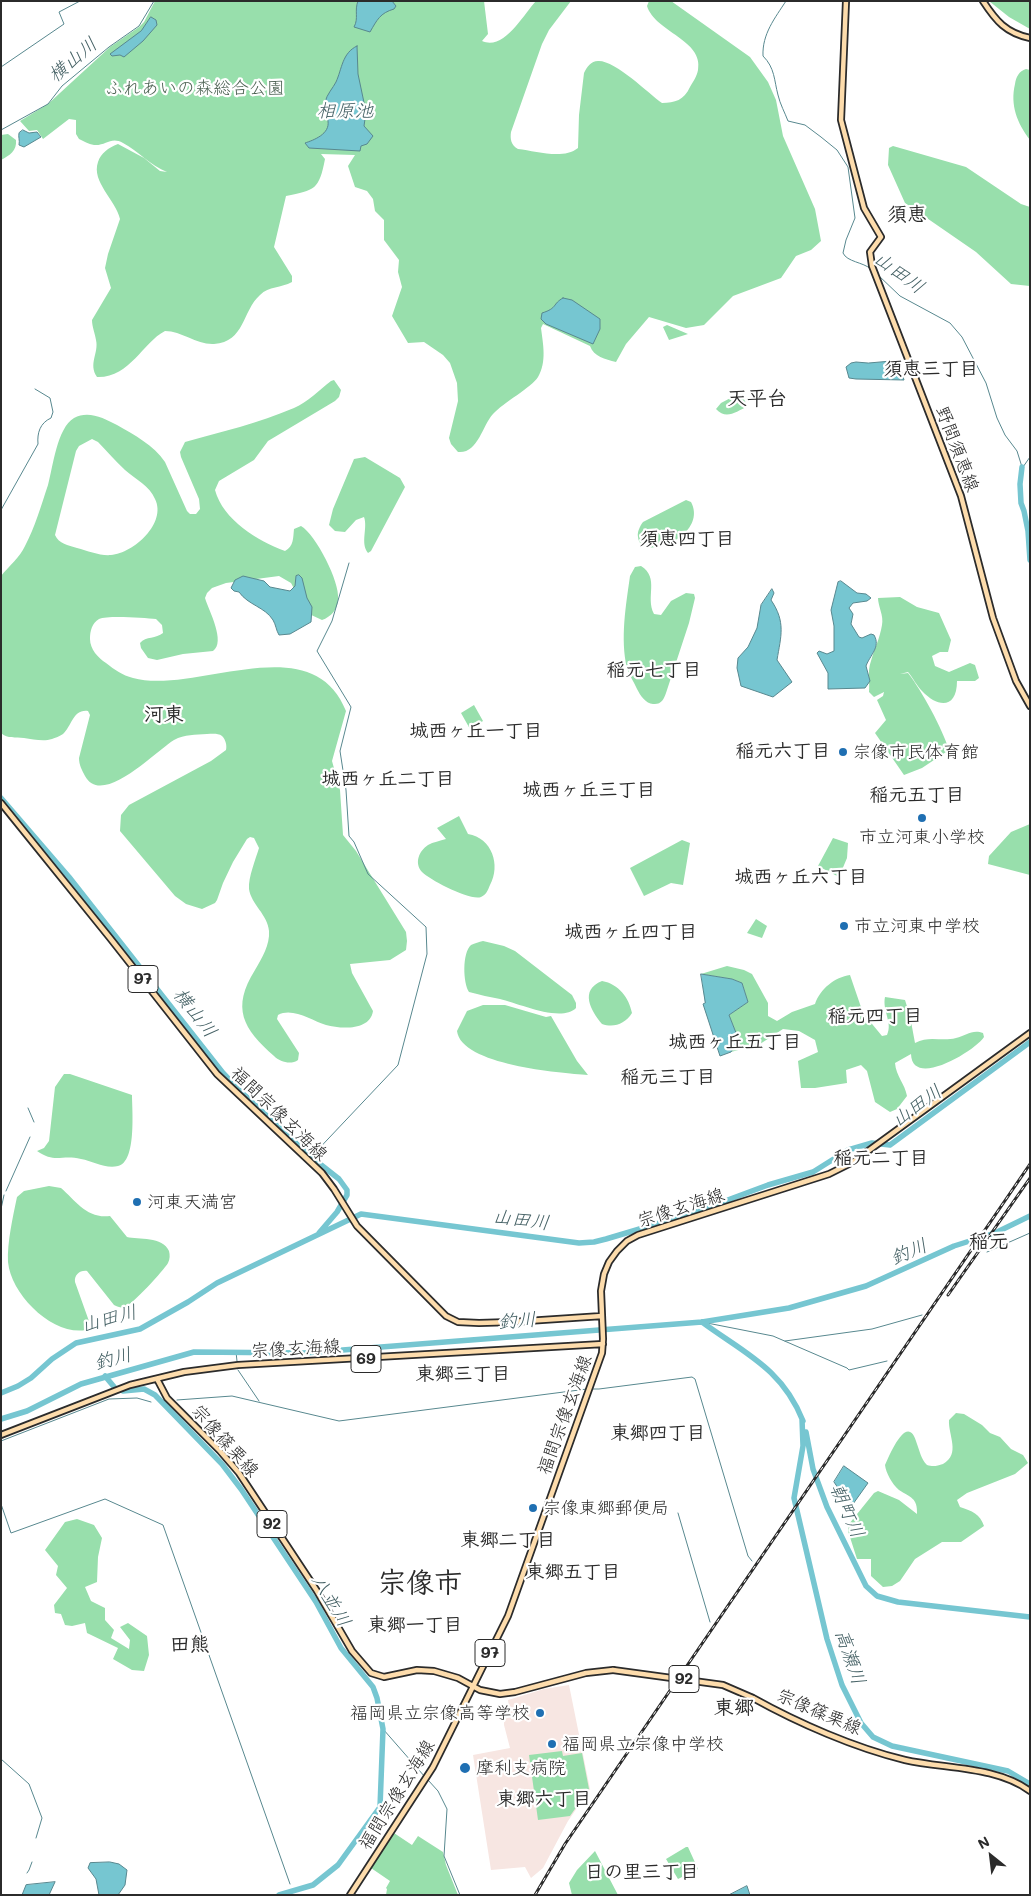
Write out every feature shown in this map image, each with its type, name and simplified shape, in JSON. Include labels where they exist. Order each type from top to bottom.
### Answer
[{"type":"main road","name":"野間須恵線","points":[[846,1],[841,120],[864,208],[881,237],[870,252],[872,266],[961,496],[993,618],[1016,681],[1030,706]]},
{"type":"main road","points":[[983,1],[995,19],[1005,29],[1020,36],[1030,38]]},
{"type":"main road","name":"福間宗像玄海線","points":[[1,804],[217,1074],[322,1173],[356,1224],[446,1316],[455,1321],[466,1322],[512,1322],[602,1316]]},
{"type":"main road","name":"宗像玄海線","points":[[1,1436],[115,1389],[184,1372],[238,1365],[603,1341],[601,1291],[604,1274],[613,1256],[627,1241],[644,1233],[841,1169],[864,1156],[1030,1033]]},
{"type":"main road","name":"福間宗像玄海線","points":[[350,1895],[428,1775],[508,1616],[590,1389],[602,1353],[603,1341]]},
{"type":"main road","name":"宗像篠栗線","points":[[157,1378],[167,1398],[220,1451],[239,1473],[317,1591],[345,1642],[366,1669],[374,1675],[384,1677],[418,1670],[434,1671],[458,1678],[473,1687],[490,1693],[507,1694],[586,1673],[613,1670],[716,1683],[735,1689],[792,1718],[876,1751],[915,1762],[998,1776],[1018,1783],[1030,1791]]},
{"type":"shaded area","points":[[569,1685],[590,1789],[568,1821],[543,1868],[531,1878],[525,1867],[491,1870],[473,1755],[510,1748],[504,1725],[504,1719],[510,1717],[508,1700],[544,1689]]},
{"type":"green space","name":"ふれあいの森総合公園","points":[[155,1],[484,1],[488,34],[482,41],[490,43],[498,41],[512,30],[536,1],[571,1],[549,30],[542,44],[511,132],[512,144],[518,149],[541,153],[565,154],[578,148],[579,115],[584,73],[591,63],[605,62],[622,71],[662,103],[679,100],[688,91],[698,70],[698,60],[694,51],[687,43],[659,23],[647,6],[649,1],[671,1],[750,57],[768,82],[776,100],[783,136],[815,209],[821,241],[811,250],[796,256],[781,278],[733,296],[704,325],[686,328],[649,317],[626,344],[616,362],[600,357],[594,353],[590,346],[543,324],[541,328],[543,365],[538,377],[493,414],[470,449],[458,452],[451,444],[449,438],[458,401],[457,383],[450,363],[443,355],[424,342],[408,343],[392,316],[402,287],[398,272],[399,260],[384,240],[384,220],[375,211],[373,199],[367,191],[355,187],[348,166],[355,155],[321,154],[325,159],[318,183],[310,190],[286,196],[274,247],[292,276],[292,282],[267,290],[260,295],[237,332],[232,338],[224,342],[208,344],[177,333],[165,331],[149,343],[127,366],[108,376],[97,377],[93,368],[97,345],[92,320],[111,288],[105,268],[120,219],[98,177],[98,162],[105,151],[118,144],[144,158],[160,171],[167,172],[119,141],[115,140],[94,145],[79,139],[76,134],[76,120],[69,119],[43,139],[37,130],[29,131],[20,121],[48,104],[110,47],[139,27],[144,22]]},
{"type":"green space","points":[[989,1],[1030,1],[1030,29],[1009,17]]},
{"type":"green space","points":[[1030,70],[1030,140],[1018,120],[1013,99],[1015,81],[1021,71]]},
{"type":"green space","points":[[8,134],[16,140],[15,147],[10,154],[1,160],[1,135]]},
{"type":"green space","points":[[893,146],[966,167],[1021,204],[1030,207],[1030,286],[1011,284],[976,252],[905,203],[888,165],[889,148]]},
{"type":"green space","points":[[667,325],[688,334],[669,340],[663,327]]},
{"type":"green space","points":[[334,380],[341,390],[339,397],[335,401],[268,441],[254,460],[219,481],[215,490],[219,501],[234,520],[253,535],[275,547],[285,551],[292,544],[294,529],[301,526],[307,531],[326,560],[338,591],[338,603],[331,615],[322,620],[307,613],[291,583],[279,576],[226,583],[212,588],[207,593],[205,598],[213,618],[218,641],[217,647],[213,651],[183,654],[157,660],[148,658],[140,643],[145,639],[163,633],[162,625],[156,619],[110,617],[99,619],[92,628],[90,636],[91,646],[100,659],[119,672],[133,678],[159,681],[280,667],[307,672],[330,686],[346,711],[332,761],[340,790],[343,835],[356,851],[406,932],[406,950],[390,960],[350,964],[352,973],[373,1011],[371,1018],[361,1025],[347,1028],[326,1025],[296,1014],[284,1013],[278,1015],[277,1019],[299,1053],[298,1060],[289,1063],[276,1058],[255,1037],[248,1027],[242,1007],[243,996],[265,951],[269,936],[266,920],[253,900],[249,889],[251,874],[259,848],[254,838],[250,837],[247,839],[233,862],[215,903],[202,909],[186,904],[175,896],[120,831],[121,815],[129,805],[211,761],[226,750],[224,739],[222,736],[215,734],[190,735],[178,738],[130,774],[104,785],[93,784],[85,776],[80,763],[79,758],[90,715],[88,711],[83,711],[76,715],[63,734],[49,740],[12,737],[1,733],[1,576],[20,554],[29,539],[48,485],[63,430],[74,418],[90,415],[101,418],[117,425],[149,445],[165,462],[187,511],[190,514],[196,514],[200,509],[199,499],[180,452],[185,442],[254,423],[294,408],[309,399]],"holes":[[[92,439],[98,442],[121,467],[150,490],[157,508],[156,518],[146,535],[129,549],[111,555],[98,554],[67,545],[61,542],[55,535],[76,451],[79,446]]]},
{"type":"green space","points":[[740,393],[748,406],[731,414],[724,414],[716,409],[721,403]]},
{"type":"green space","points":[[365,457],[400,478],[405,487],[371,551],[368,553],[364,540],[364,517],[356,520],[345,532],[335,531],[329,525],[333,509],[354,459]]},
{"type":"green space","points":[[686,500],[691,502],[694,514],[691,525],[683,535],[672,542],[660,546],[650,547],[642,544],[638,535],[643,522]]},
{"type":"green space","points":[[641,566],[650,576],[651,601],[654,614],[661,615],[671,601],[686,593],[694,594],[695,598],[689,623],[665,695],[658,704],[650,704],[640,694],[628,671],[625,657],[624,622],[630,576],[635,567]]},
{"type":"green space","points":[[900,597],[917,607],[939,613],[951,640],[948,652],[940,652],[932,656],[935,666],[949,672],[970,663],[975,665],[979,678],[975,681],[957,681],[954,697],[946,703],[940,703],[928,697],[918,687],[908,672],[900,674],[908,673],[919,690],[937,721],[949,750],[922,768],[904,775],[875,733],[886,720],[877,700],[883,696],[884,692],[874,697],[869,692],[870,665],[880,635],[882,622],[878,598]]},
{"type":"green space","points":[[474,705],[483,721],[470,729],[461,713]]},
{"type":"green space","points":[[459,816],[468,834],[483,841],[492,854],[494,861],[493,877],[487,892],[481,897],[468,896],[441,884],[426,876],[418,865],[420,854],[428,845],[446,839],[437,828]]},
{"type":"green space","points":[[1030,824],[1030,875],[988,864],[989,856],[1011,832]]},
{"type":"green space","points":[[833,838],[848,843],[847,858],[839,877],[818,866]]},
{"type":"green space","points":[[682,840],[690,843],[683,885],[671,883],[644,896],[630,868]]},
{"type":"green space","points":[[756,919],[767,926],[762,938],[747,933]]},
{"type":"green space","points":[[483,941],[515,951],[572,995],[576,1008],[569,1012],[550,1013],[469,992],[465,975],[466,954],[471,945]]},
{"type":"green space","points":[[727,966],[752,974],[768,1003],[768,1016],[777,1021],[792,1012],[815,1004],[824,989],[839,978],[850,975],[863,1013],[882,1036],[887,1035],[889,1030],[884,1002],[885,997],[905,1000],[915,1043],[926,1039],[951,1039],[976,1032],[983,1033],[984,1037],[957,1058],[932,1068],[922,1068],[914,1064],[911,1054],[895,1063],[907,1096],[897,1109],[890,1112],[875,1102],[867,1071],[861,1065],[846,1070],[847,1083],[815,1088],[801,1088],[798,1061],[818,1052],[815,1040],[799,1031],[783,1029],[760,1044],[731,1052],[740,1043],[729,1015],[748,1002],[742,983],[732,979],[701,974]]},
{"type":"green space","points":[[602,981],[618,988],[626,997],[631,1007],[632,1013],[619,1024],[611,1026],[602,1024],[591,1007],[589,995],[591,990]]},
{"type":"green space","points":[[483,1005],[505,1005],[546,1017],[551,1016],[577,1061],[588,1075],[514,1065],[475,1052],[463,1043],[457,1031],[467,1011]]},
{"type":"green space","points":[[64,1074],[70,1074],[132,1095],[133,1123],[131,1145],[124,1162],[118,1166],[113,1167],[74,1158],[54,1158],[37,1151],[44,1148],[49,1141],[55,1087]]},
{"type":"green space","points":[[49,1186],[61,1188],[88,1212],[95,1215],[110,1216],[127,1237],[156,1241],[166,1246],[169,1251],[169,1260],[165,1267],[141,1294],[125,1307],[114,1305],[87,1271],[82,1271],[78,1274],[75,1277],[75,1282],[90,1324],[86,1330],[60,1327],[48,1320],[25,1300],[11,1275],[8,1262],[8,1246],[17,1197],[24,1191]]},
{"type":"green space","points":[[956,1413],[964,1414],[982,1425],[990,1433],[1000,1437],[1011,1449],[1023,1455],[1028,1463],[1015,1474],[967,1493],[957,1500],[960,1507],[978,1516],[984,1526],[961,1542],[942,1542],[915,1559],[900,1581],[892,1586],[883,1587],[871,1576],[871,1559],[857,1559],[848,1531],[849,1524],[874,1493],[878,1491],[899,1500],[917,1514],[915,1501],[894,1485],[885,1465],[900,1437],[909,1432],[913,1435],[922,1458],[927,1465],[943,1464],[948,1460],[953,1450],[949,1420]]},
{"type":"green space","points":[[77,1519],[94,1525],[102,1538],[98,1557],[97,1582],[85,1587],[91,1601],[105,1608],[105,1620],[114,1630],[111,1638],[129,1649],[130,1640],[120,1627],[128,1623],[147,1636],[149,1655],[144,1671],[132,1670],[113,1659],[118,1648],[87,1633],[85,1623],[72,1626],[65,1625],[61,1614],[55,1613],[54,1605],[67,1588],[56,1575],[58,1566],[45,1550],[65,1522]]},
{"type":"green space","points":[[562,1751],[563,1756],[582,1753],[589,1789],[570,1816],[538,1820],[529,1755]]},
{"type":"green space","points":[[394,1833],[412,1845],[418,1836],[443,1852],[458,1895],[386,1895],[386,1888],[390,1881],[371,1868]]},
{"type":"green space","points":[[688,1847],[698,1869],[678,1879],[666,1859]]},
{"type":"green space","points":[[595,1851],[618,1895],[572,1895],[569,1883],[577,1870]]},
{"type":"water","points":[[358,1],[392,1],[396,6],[379,18],[370,32],[354,27]]},
{"type":"water","points":[[151,17],[156,20],[157,25],[143,41],[124,57],[120,55],[112,56],[110,54],[141,31]]},
{"type":"water","name":"相原池","points":[[357,46],[358,74],[366,112],[364,126],[373,136],[367,144],[361,146],[360,151],[309,148],[305,143],[321,136],[327,130],[328,121],[324,107],[326,99],[336,82],[345,57]]},
{"type":"water","points":[[23,130],[29,133],[37,132],[41,137],[24,147],[19,145],[19,133]]},
{"type":"water","points":[[563,298],[572,300],[600,319],[600,329],[593,344],[546,324],[541,319],[542,313],[553,308]]},
{"type":"water","points":[[893,361],[899,363],[904,380],[849,378],[846,367],[856,362]]},
{"type":"water","points":[[299,575],[302,578],[307,598],[312,607],[311,622],[290,634],[279,635],[270,616],[231,588],[235,580],[243,576],[264,581],[270,587],[290,591],[295,586],[296,576]]},
{"type":"water","points":[[841,581],[857,593],[866,594],[871,598],[867,601],[853,603],[849,608],[853,614],[851,624],[859,637],[862,638],[871,634],[876,639],[876,647],[866,666],[870,681],[865,688],[828,689],[828,673],[817,653],[819,651],[827,654],[834,651],[834,626],[831,610],[838,582]]},
{"type":"water","points":[[772,589],[774,593],[771,600],[781,622],[777,660],[792,682],[773,697],[741,686],[737,668],[738,658],[748,647],[757,628],[761,605]]},
{"type":"water","points":[[701,974],[732,979],[742,983],[748,1002],[729,1015],[740,1043],[731,1052],[720,1056],[703,1004],[705,1003]]},
{"type":"water","points":[[844,1466],[868,1483],[853,1504],[844,1497],[834,1482]]},
{"type":"water","points":[[110,1862],[119,1864],[127,1870],[125,1885],[118,1895],[99,1895],[96,1879],[88,1868],[90,1863]]},
{"type":"water","points":[[55,1882],[49,1895],[22,1895],[26,1885]]},
{"type":"water","points":[[747,1886],[750,1895],[729,1895]]},
{"type":"waterway","points":[[1,67],[64,24],[59,12],[80,1]]},
{"type":"waterway","name":"横山川","points":[[1,130],[48,104],[62,86],[109,47],[139,26],[154,1]]},
{"type":"waterway","name":"山田川","points":[[786,1],[767,33],[763,56],[774,74],[779,98],[788,121],[805,125],[821,137],[837,150],[848,167],[855,218],[843,253],[848,258],[871,269]]},
{"type":"waterway","name":"山田川","points":[[878,275],[900,296],[950,323],[962,337],[986,383],[997,418],[1005,435],[1017,451],[1022,467]]},
{"type":"waterway","points":[[1,510],[38,444],[40,429],[51,418],[53,412],[50,398],[35,389]]},
{"type":"waterway","points":[[1023,467],[1030,457]]},
{"type":"waterway","name":"山田川","points":[[1022,467],[1020,484],[1021,503],[1028,531],[1030,560]]},
{"type":"waterway","points":[[311,1157],[398,1065],[427,954],[426,927],[368,874],[354,842],[349,836],[346,790],[340,751],[351,707],[317,651],[332,621],[349,563]]},
{"type":"waterway","name":"横山川","points":[[1,798],[69,877],[223,1073],[311,1157],[339,1179],[347,1190],[347,1195],[337,1212],[319,1233]]},
{"type":"waterway","name":"山田川","points":[[1,1393],[31,1378],[52,1359],[76,1343],[140,1329],[217,1283],[361,1214],[579,1243],[606,1239],[690,1214],[768,1185],[813,1172],[848,1150],[872,1143],[890,1145],[1030,1042]]},
{"type":"waterway","points":[[28,1108],[34,1122]]},
{"type":"waterway","points":[[6,1191],[30,1137]]},
{"type":"waterway","points":[[1,1209],[4,1195]]},
{"type":"waterway","name":"釣川","points":[[1,1419],[27,1411],[81,1384],[194,1352],[304,1353],[702,1322],[789,1308],[866,1286],[954,1246],[995,1233],[1030,1216]]},
{"type":"waterway","points":[[987,1252],[1030,1233]]},
{"type":"waterway","points":[[785,1341],[872,1329],[922,1315]]},
{"type":"waterway","points":[[702,1322],[773,1336],[849,1370],[887,1361]]},
{"type":"waterway","name":"朝町川","points":[[702,1322],[747,1353],[773,1375],[794,1403],[803,1421]]},
{"type":"waterway","points":[[236,1352],[237,1361]]},
{"type":"waterway","points":[[238,1370],[259,1401]]},
{"type":"waterway","name":"八並川","points":[[105,1376],[115,1388],[123,1391],[144,1389],[155,1395],[222,1464],[241,1489],[316,1602],[341,1648],[373,1687],[377,1698],[383,1729],[380,1807],[338,1865],[313,1885],[279,1895]]},
{"type":"waterway","points":[[591,1389],[692,1377],[695,1379],[748,1556],[752,1561]]},
{"type":"waterway","points":[[177,1400],[232,1396],[339,1421],[587,1389]]},
{"type":"waterway","points":[[1,1441],[109,1399],[137,1398],[151,1402]]},
{"type":"waterway","name":"高瀬川","points":[[802,1419],[803,1446],[794,1498],[827,1639],[842,1685],[861,1723],[873,1737],[892,1746],[1008,1771],[1030,1784]]},
{"type":"waterway","name":"朝町川","points":[[806,1432],[813,1469],[827,1507],[866,1586],[877,1596],[898,1602],[1030,1617]]},
{"type":"waterway","points":[[1,1504],[11,1533],[105,1499],[163,1525],[290,1884]]},
{"type":"waterway","points":[[678,1513],[710,1622]]},
{"type":"waterway","points":[[383,1729],[425,1777]]},
{"type":"waterway","points":[[1,1759],[29,1784],[42,1818],[36,1838]]},
{"type":"waterway","points":[[428,1780],[438,1791],[447,1809],[444,1856],[460,1895]]},
{"type":"waterway","points":[[27,1873],[32,1862]]},
{"type":"railway","points":[[535,1895],[565,1844],[1030,1164]]},
{"type":"railway","points":[[948,1295],[1030,1178]]},
{"type":"place","name":"宗像市民体育館","points":[[843,752]]},
{"type":"place","name":"市立河東小学校","points":[[922,818]]},
{"type":"place","name":"市立河東中学校","points":[[844,926]]},
{"type":"place","name":"河東天満宮","points":[[137,1202]]},
{"type":"place","name":"宗像東郷郵便局","points":[[533,1508]]},
{"type":"place","name":"福岡県立宗像高等学校","points":[[540,1713]]},
{"type":"place","name":"福岡県立宗像中学校","points":[[552,1744]]},
{"type":"place","name":"摩利支病院","points":[[465,1768]]},
{"type":"district","name":"須恵","points":[[907,215]]},
{"type":"district","name":"須恵三丁目","points":[[931,369]]},
{"type":"district","name":"天平台","points":[[757,399]]},
{"type":"district","name":"須恵四丁目","points":[[687,539]]},
{"type":"district","name":"稲元七丁目","points":[[654,670]]},
{"type":"district","name":"河東","points":[[164,715]]},
{"type":"district","name":"城西ヶ丘一丁目","points":[[476,731]]},
{"type":"district","name":"稲元六丁目","points":[[783,751]]},
{"type":"district","name":"城西ヶ丘二丁目","points":[[388,779]]},
{"type":"district","name":"城西ヶ丘三丁目","points":[[589,790]]},
{"type":"district","name":"稲元五丁目","points":[[917,795]]},
{"type":"district","name":"城西ヶ丘六丁目","points":[[801,877]]},
{"type":"district","name":"城西ヶ丘四丁目","points":[[631,932]]},
{"type":"district","name":"稲元四丁目","points":[[875,1016]]},
{"type":"district","name":"城西ヶ丘五丁目","points":[[735,1042]]},
{"type":"district","name":"稲元三丁目","points":[[668,1077]]},
{"type":"district","name":"稲元二丁目","points":[[881,1158]]},
{"type":"district","name":"稲元","points":[[989,1242]]},
{"type":"district","name":"東郷三丁目","points":[[463,1374]]},
{"type":"district","name":"東郷四丁目","points":[[658,1433]]},
{"type":"district","name":"東郷二丁目","points":[[508,1540]]},
{"type":"district","name":"東郷五丁目","points":[[573,1572]]},
{"type":"district","name":"宗像市","points":[[420,1583]]},
{"type":"district","name":"東郷一丁目","points":[[415,1625]]},
{"type":"district","name":"田熊","points":[[190,1645]]},
{"type":"district","name":"東郷","points":[[734,1708]]},
{"type":"district","name":"東郷六丁目","points":[[544,1799]]},
{"type":"district","name":"日の里三丁目","points":[[642,1872]]}]
